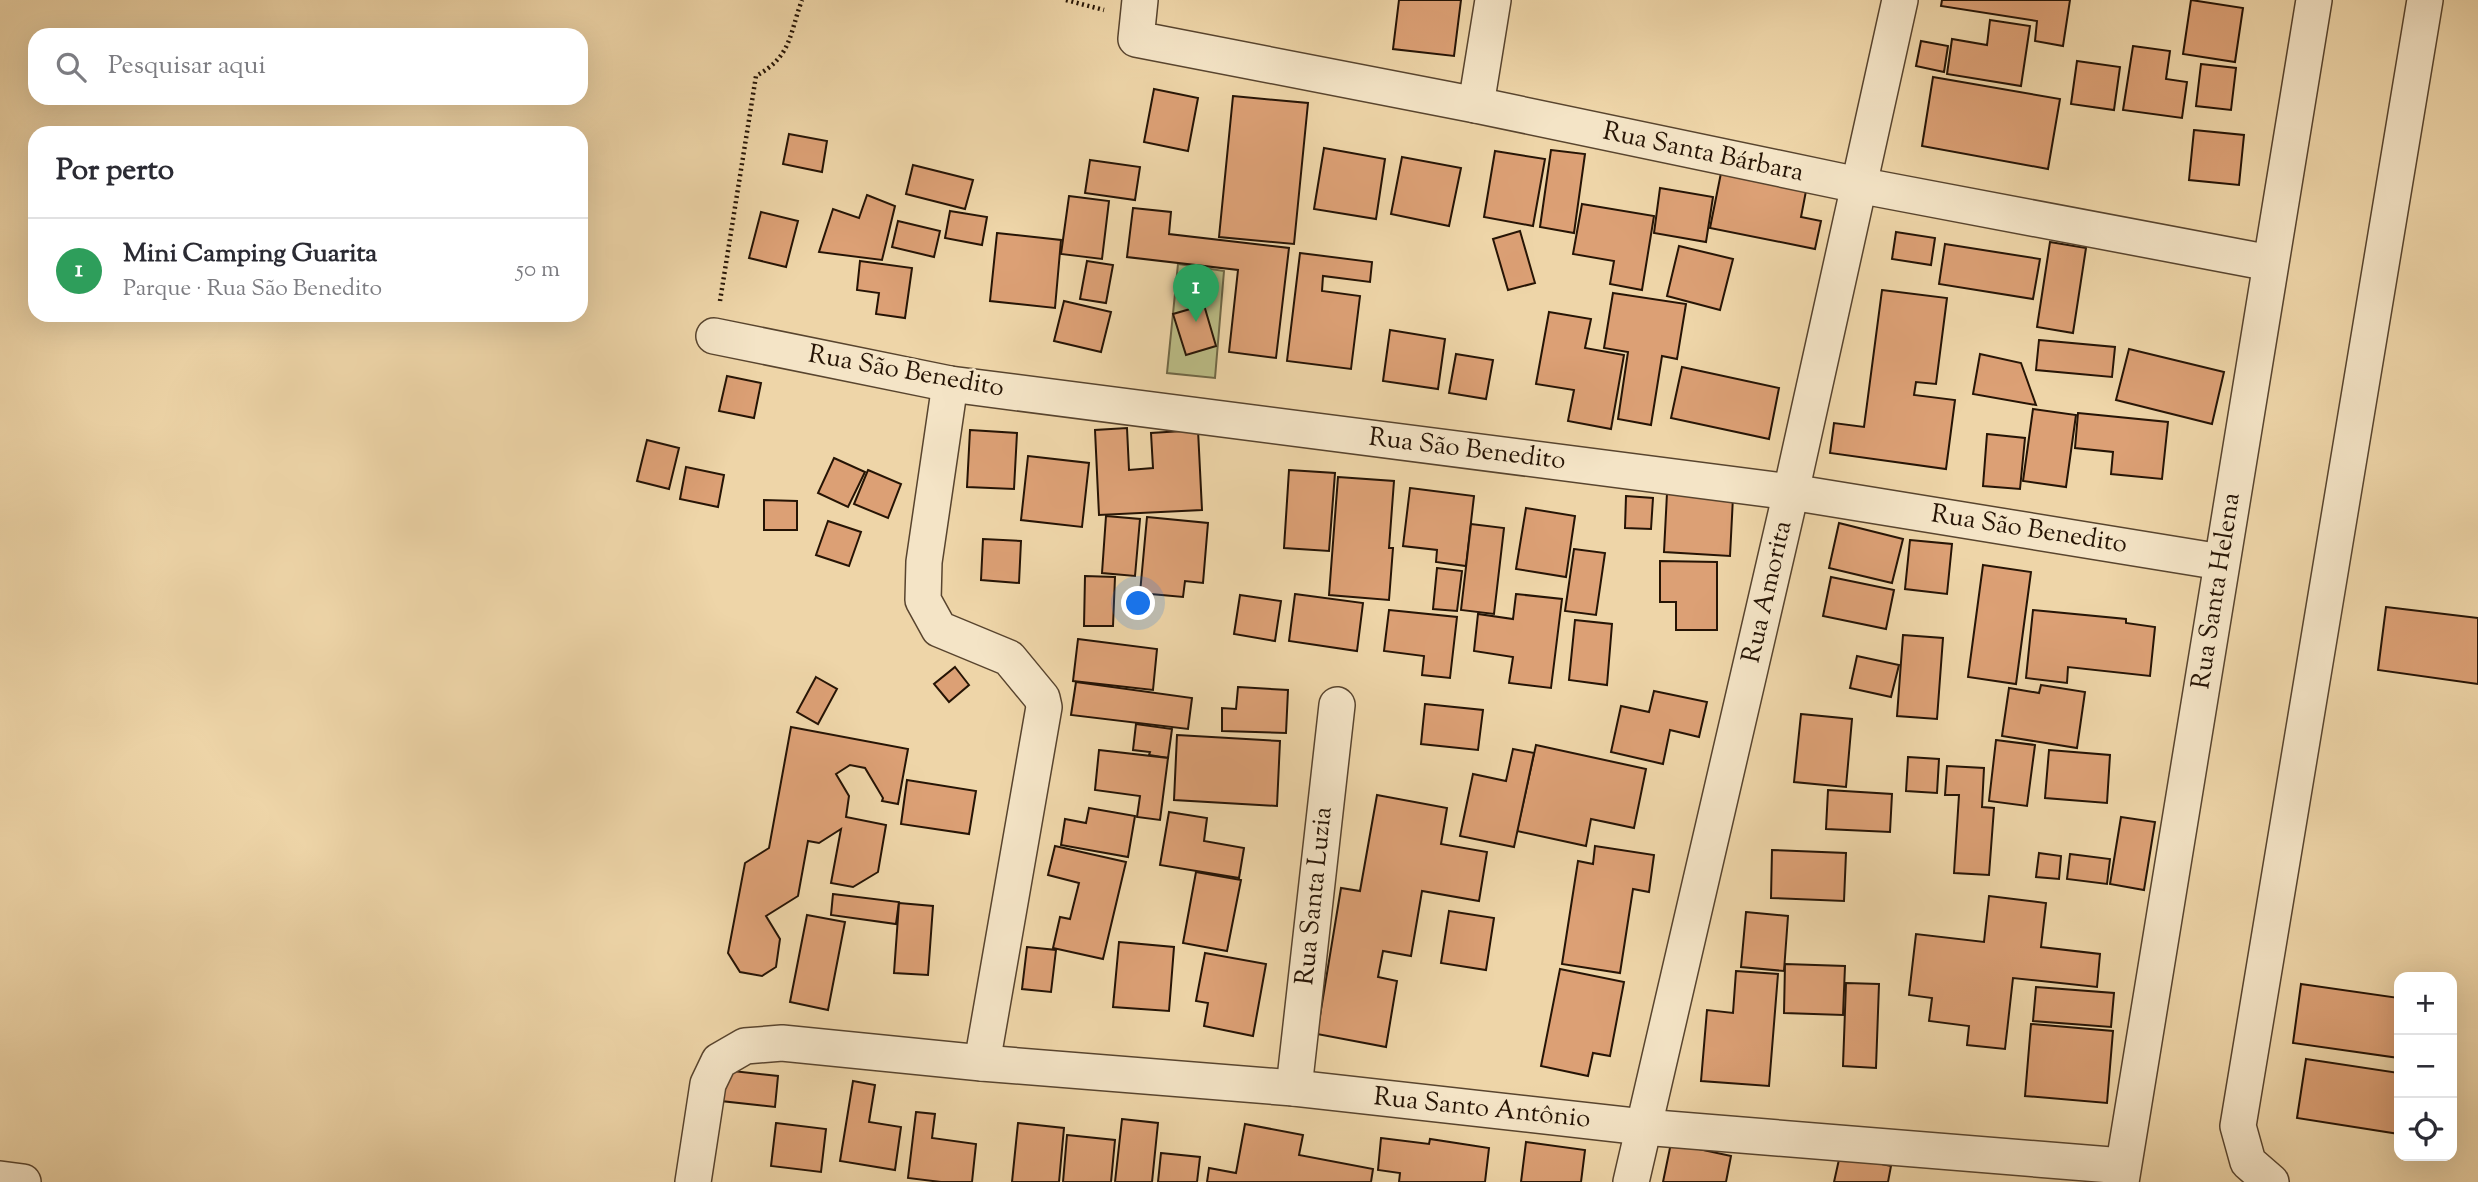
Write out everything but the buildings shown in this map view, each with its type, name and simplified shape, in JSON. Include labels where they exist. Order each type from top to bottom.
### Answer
[{"type":"street","name":"Rua Santa Bárbara","points":[[1140,0],[1136,39],[1476,105],[1858,185],[2270,263]]},
{"type":"street","points":[[1476,105],[1493,0]]},
{"type":"street","name":"Rua Amorita","points":[[1631,1182],[1791,492],[1900,0]]},
{"type":"street","name":"Rua Santa Helena","points":[[2122,1174],[2314,0]]},
{"type":"street","points":[[2271,1182],[2248,1162],[2238,1126],[2425,0]]},
{"type":"street","name":"Rua São Benedito","points":[[714,336],[950,384],[1791,492],[2221,562]]},
{"type":"street","points":[[950,384],[924,562],[923,600],[939,629],[1009,658],[1042,698],[1044,707],[982,1063]]},
{"type":"street","name":"Rua Santa Luzia","points":[[1294,1088],[1337,705]]},
{"type":"street","name":"Rua Santo Antônio","points":[[693,1182],[708,1084],[719,1061],[745,1046],[782,1044],[1294,1088],[2122,1174]]},
{"type":"street","points":[[0,1179],[23,1182]]},
{"type":"path","points":[[714,336],[756,76],[779,60],[787,49],[802,0]]},
{"type":"green space","points":[[1178,264],[1224,271],[1215,378],[1167,373]]},
{"type":"place","name":"Mini Camping Guarita","points":[[1196,322]]}]
